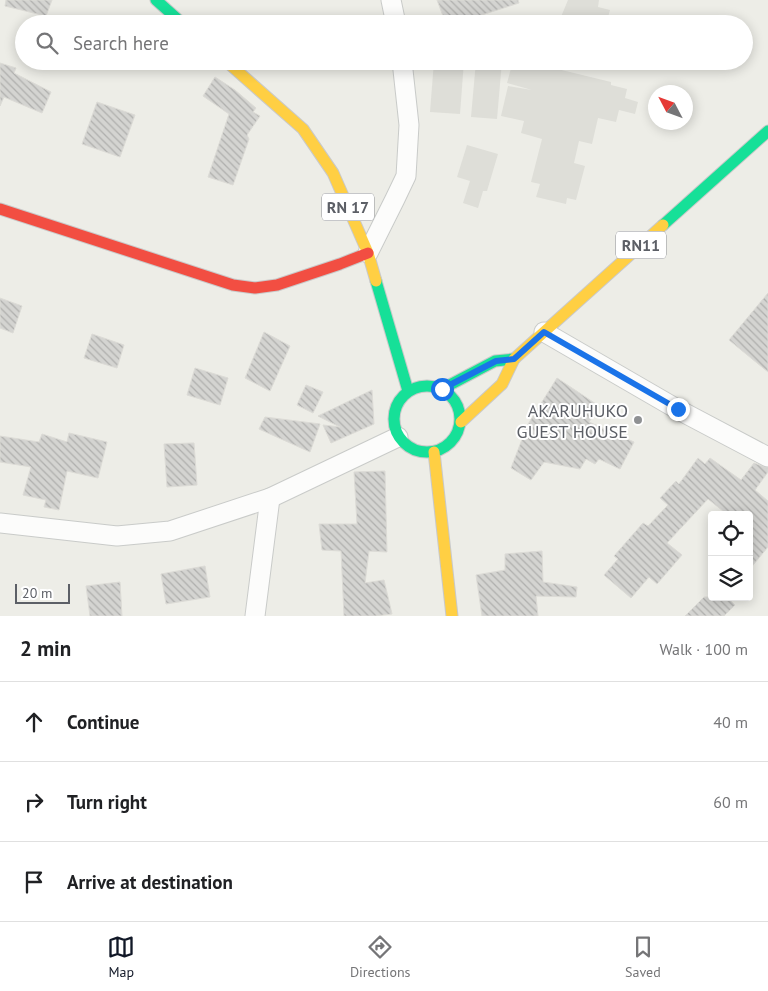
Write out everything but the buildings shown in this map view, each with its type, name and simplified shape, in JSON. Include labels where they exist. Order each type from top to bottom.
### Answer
[{"type":"main road","points":[[156,0],[173,15]]},
{"type":"main road","name":"RN 17","points":[[236,70],[303,129],[333,173],[368,253],[408,391]]},
{"type":"main road","name":"RN11","points":[[434,452],[447,446],[456,436],[461,422],[502,384],[514,359],[768,131]]},
{"type":"main road","points":[[0,210],[233,285],[255,288],[277,286],[368,253]]},
{"type":"main road","name":"RN11","points":[[408,391],[426,386],[442,389],[496,361],[514,359]]},
{"type":"main road","points":[[442,389],[453,397],[459,409],[461,422]]},
{"type":"main road","points":[[408,391],[398,402],[394,420],[398,437],[407,447],[420,453],[434,452],[452,616]]},
{"type":"street","points":[[391,0],[394,15]]},
{"type":"street","points":[[368,253],[406,176],[409,125],[403,70]]},
{"type":"street","points":[[544,332],[678,409],[768,457]]},
{"type":"street","points":[[0,523],[117,536],[170,531],[270,498],[398,437]]},
{"type":"street","points":[[255,616],[270,498]]},
{"type":"shaded area","points":[[568,0],[599,0],[598,7],[610,10],[609,15],[562,15]]},
{"type":"shaded area","points":[[433,70],[463,70],[460,114],[430,112]]},
{"type":"shaded area","points":[[475,70],[501,70],[497,119],[471,117]]},
{"type":"shaded area","points":[[511,70],[562,70],[611,82],[611,85],[627,89],[625,98],[638,102],[635,114],[619,110],[616,122],[598,118],[592,144],[579,141],[574,163],[585,166],[576,200],[567,198],[566,204],[536,197],[540,184],[531,182],[542,139],[521,133],[524,121],[501,116],[508,86],[532,90],[507,83]]},
{"type":"shaded area","points":[[467,145],[498,154],[487,191],[483,191],[478,208],[463,203],[470,181],[457,177]]},
{"type":"traffic: fast","points":[[156,0],[173,15]]},
{"type":"traffic: fast","points":[[663,225],[768,131]]},
{"type":"traffic: fast","points":[[376,281],[408,391]]},
{"type":"traffic: fast","points":[[442,389],[495,361],[514,359]]},
{"type":"traffic: fast","points":[[421,386],[433,386],[445,391],[455,401],[460,413],[460,419],[458,432],[445,447],[433,452],[421,452],[409,447],[399,437],[394,425],[394,413],[399,401],[409,391],[421,386]]},
{"type":"traffic: slow","points":[[236,70],[303,129],[333,173],[368,253],[376,281]]},
{"type":"traffic: slow","points":[[461,422],[502,384],[514,359],[663,225]]},
{"type":"traffic: slow","points":[[434,452],[452,616]]},
{"type":"traffic: jam","points":[[0,209],[233,285],[255,288],[277,285],[368,253]]},
{"type":"place","name":"AKARUHUKO GUEST HOUSE","points":[[638,420]]},
{"type":"route","points":[[442,389],[496,361],[514,359],[544,332],[678,409]]}]
